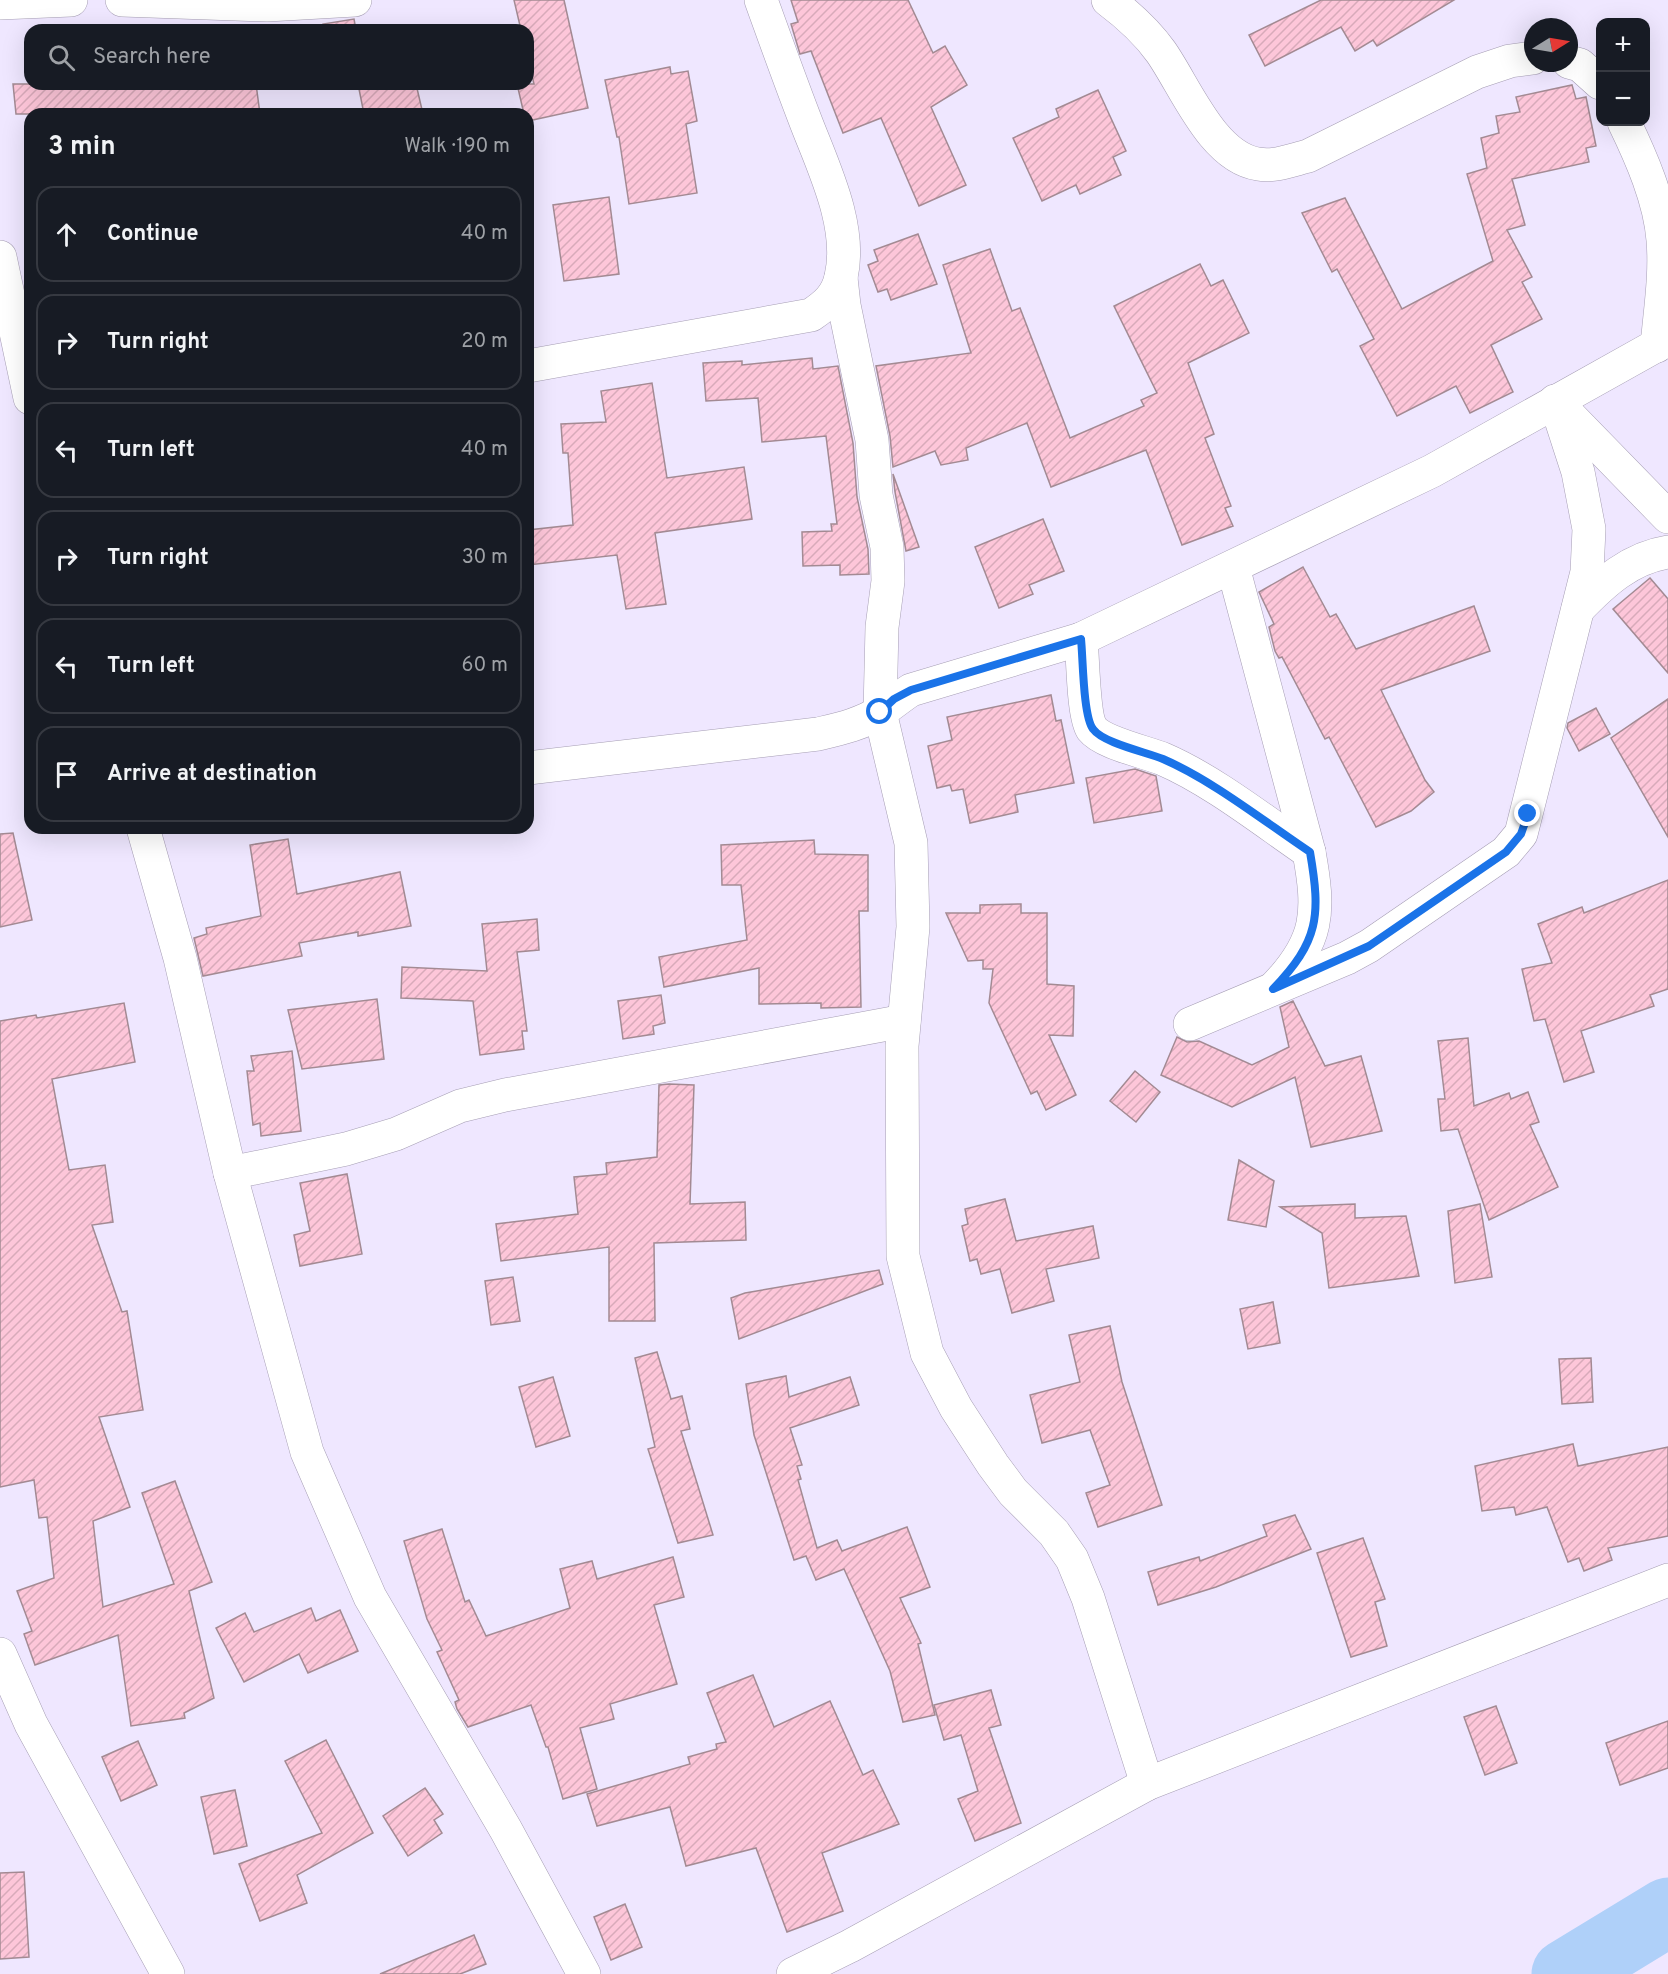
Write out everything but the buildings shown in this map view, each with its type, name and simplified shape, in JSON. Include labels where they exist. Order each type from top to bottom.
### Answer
[{"type":"street","points":[[0,3],[71,0]]},
{"type":"street","points":[[122,0],[267,5],[355,0]]},
{"type":"street","points":[[760,0],[828,182],[840,223],[844,305],[872,440],[876,495],[887,547],[888,581],[882,627],[880,712],[911,843],[913,927],[904,1021],[901,1119],[903,1256],[927,1353],[956,1408],[1013,1492],[1054,1533],[1072,1559],[1088,1598],[1147,1784]]},
{"type":"street","points":[[1108,0],[1144,30],[1161,52],[1219,143],[1240,158],[1258,164],[1281,163],[1308,156],[1477,72],[1510,61],[1524,59]]},
{"type":"street","points":[[1578,65],[1596,79]]},
{"type":"street","points":[[534,767],[818,734],[848,727],[880,712],[894,699],[911,690],[1081,639],[1432,471],[1662,343],[1663,237],[1656,204],[1626,126]]},
{"type":"street","points":[[0,256],[9,345],[24,383]]},
{"type":"street","points":[[534,365],[811,315],[831,302],[841,278]]},
{"type":"street","points":[[1555,401],[1668,517]]},
{"type":"street","points":[[1190,1024],[1369,946],[1506,852],[1521,834],[1587,572],[1589,529],[1578,472],[1555,401]]},
{"type":"street","points":[[1577,611],[1609,577],[1648,555],[1668,552]]},
{"type":"street","points":[[1233,567],[1310,852],[1317,896],[1312,933],[1297,964],[1273,989]]},
{"type":"street","points":[[1081,639],[1088,713],[1093,729],[1106,738],[1165,760],[1196,777],[1310,852]]},
{"type":"street","points":[[145,834],[180,958],[230,1173],[307,1452],[370,1597],[506,1830],[584,1974]]},
{"type":"street","points":[[230,1173],[346,1149],[396,1134],[460,1106],[505,1095],[904,1021]]},
{"type":"street","points":[[793,1974],[850,1946],[1147,1784],[1668,1580]]},
{"type":"street","points":[[0,1654],[31,1724],[168,1974]]},
{"type":"waterway","points":[[1566,1974],[1668,1912]]},
{"type":"route","points":[[880,712],[894,699],[911,690],[1081,639],[1088,713],[1093,729],[1106,738],[1165,760],[1196,777],[1310,852],[1317,896],[1312,933],[1297,964],[1273,989],[1347,958],[1369,946],[1506,852],[1521,834],[1528,814]]}]
